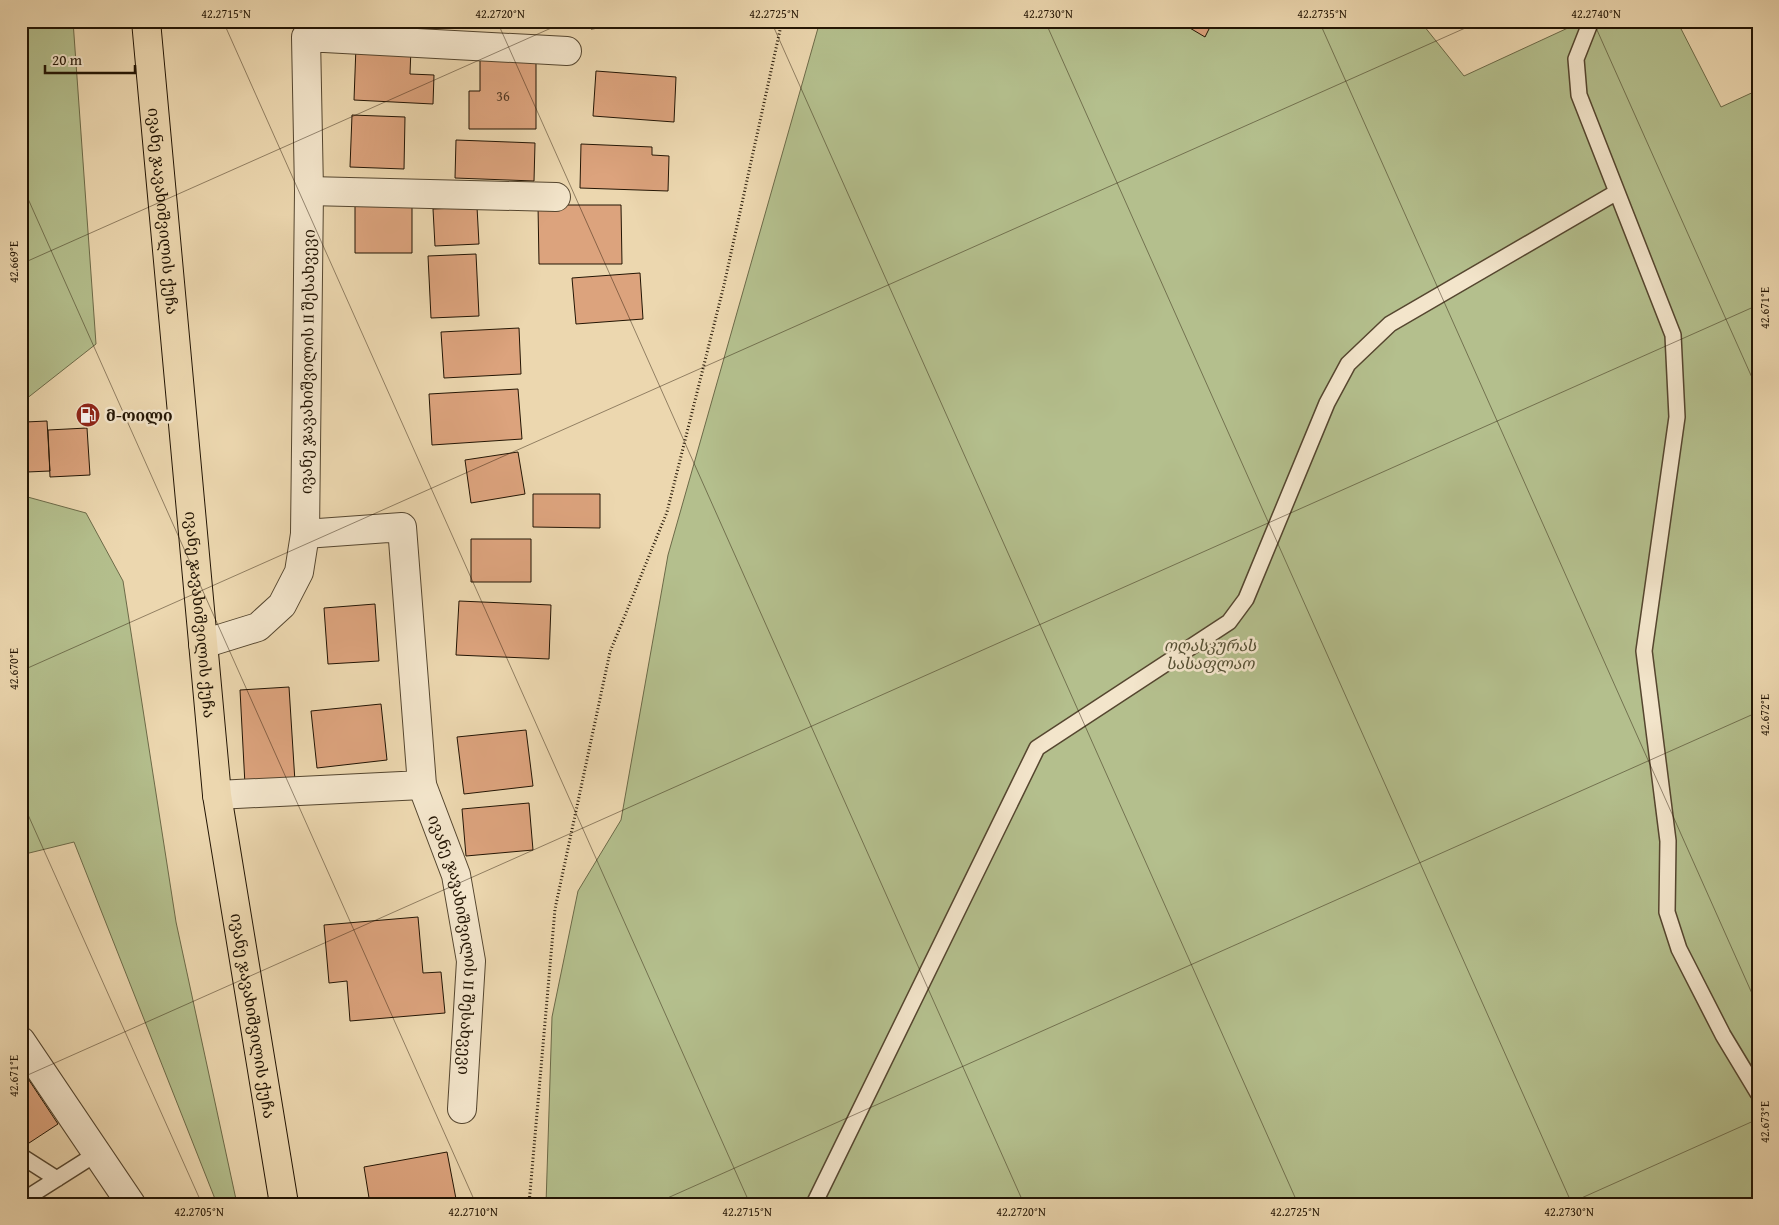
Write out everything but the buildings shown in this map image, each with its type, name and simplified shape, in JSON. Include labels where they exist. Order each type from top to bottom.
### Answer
[{"type":"main road","name":"ივანე ჯავახიშვილის ქუჩა","points":[[146,21],[217,795],[284,1204]]},
{"type":"street","name":"ივანე ჯავახიშვილის II შესახვევი","points":[[203,644],[258,627],[282,605],[299,572],[305,534],[309,191],[306,37],[567,51]]},
{"type":"street","points":[[309,191],[556,197]]},
{"type":"street","name":"ივანე ჯავახიშვილის II შესახვევი","points":[[305,534],[402,527],[422,785],[456,875],[471,961],[462,1108]]},
{"type":"street","points":[[217,795],[422,785]]},
{"type":"street","points":[[21,1041],[131,1204]]},
{"type":"lane","points":[[1591,21],[1576,59],[1579,95],[1673,335],[1677,417],[1644,651],[1668,841],[1667,912],[1679,949],[1723,1035],[1758,1092]]},
{"type":"lane","points":[[814,1204],[1038,748],[1229,622],[1246,599],[1327,403],[1348,364],[1390,324],[1617,192]]},
{"type":"lane","points":[[24,1201],[96,1154]]},
{"type":"lane","points":[[21,1156],[57,1179]]},
{"type":"path","points":[[529,1204],[555,909],[563,871],[610,652],[668,512],[724,285],[782,21]]},
{"type":"green space","points":[[21,21],[73,21],[96,344],[21,403]]},
{"type":"green space","name":"ოღასკურას სასაფლაო","points":[[820,21],[1420,21],[1464,76],[1583,21],[1677,21],[1721,107],[1758,90],[1758,1204],[546,1204],[552,1017],[578,891],[621,820],[668,555]]},
{"type":"green space","points":[[21,464],[24,496],[86,513],[123,581],[176,922],[237,1204],[217,1204],[74,842],[21,855]]},
{"type":"place","name":"მ-ოილი","points":[[88,415]]}]
